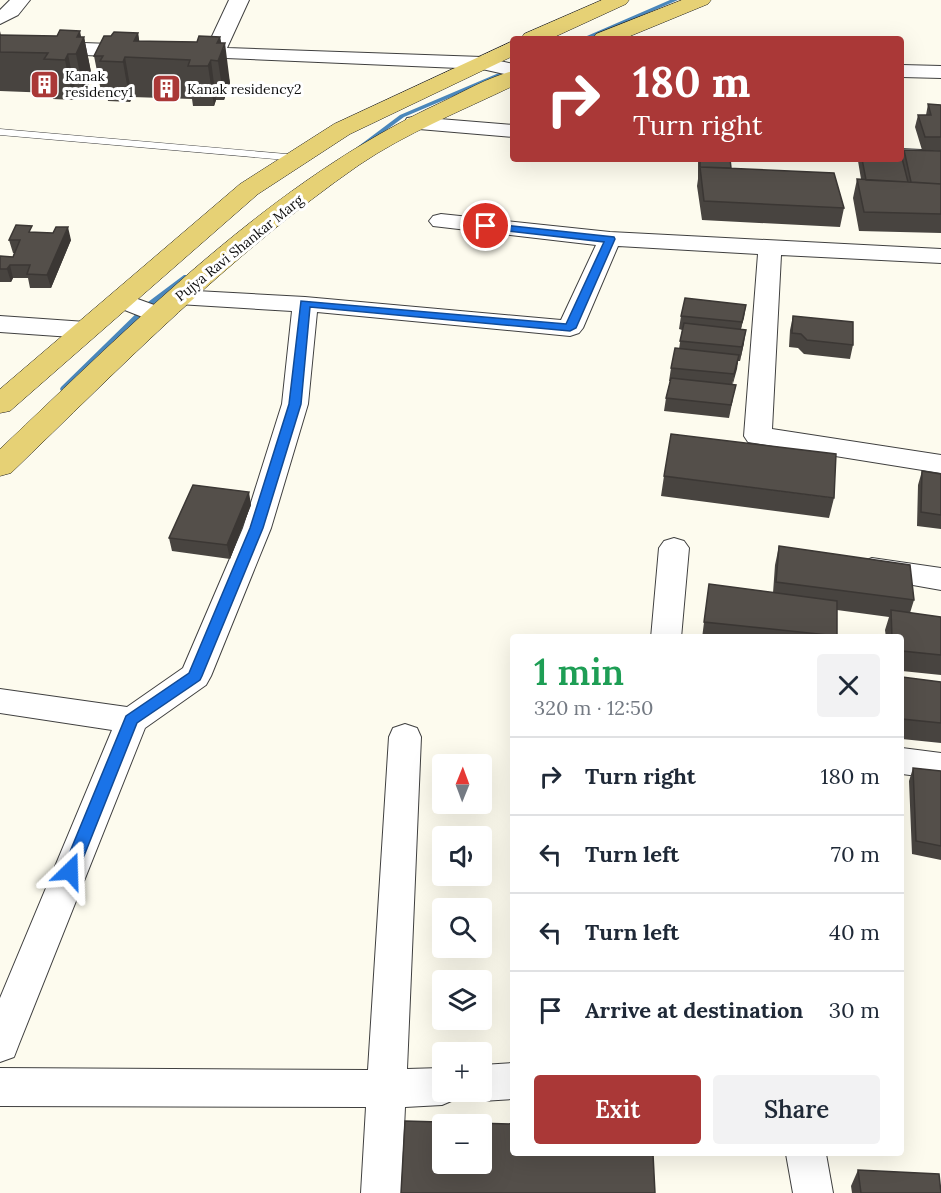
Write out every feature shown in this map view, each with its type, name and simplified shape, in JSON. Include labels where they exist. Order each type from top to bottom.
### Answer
[{"type":"main road","points":[[539,36],[619,0]]},
{"type":"main road","points":[[611,36],[701,0]]},
{"type":"main road","points":[[0,404],[249,189],[342,129],[510,49]]},
{"type":"main road","name":"Pujya Ravi Shankar Marg","points":[[0,466],[178,297],[288,206],[352,159],[415,123],[510,79]]},
{"type":"street","points":[[0,18],[11,11],[20,0]]},
{"type":"street","points":[[214,53],[239,0]]},
{"type":"street","points":[[0,46],[482,63],[510,69]]},
{"type":"street","points":[[904,71],[941,72]]},
{"type":"street","points":[[415,123],[510,131]]},
{"type":"street","points":[[904,156],[941,158]]},
{"type":"street","points":[[441,221],[610,239],[941,256]]},
{"type":"street","points":[[178,297],[305,304],[570,328],[610,239]]},
{"type":"street","points":[[770,247],[758,436],[941,464]]},
{"type":"street","points":[[121,300],[159,315]]},
{"type":"street","points":[[0,1044],[132,720],[195,676],[252,538],[295,404],[305,304]]},
{"type":"street","points":[[0,324],[86,330]]},
{"type":"street","points":[[666,634],[674,548]]},
{"type":"street","points":[[847,566],[941,579]]},
{"type":"street","points":[[0,701],[132,720]]},
{"type":"street","points":[[381,1193],[405,737]]},
{"type":"street","points":[[904,761],[941,766]]},
{"type":"street","points":[[492,1082],[510,1081]]},
{"type":"street","points":[[0,1087],[388,1089],[432,1087]]},
{"type":"street","points":[[806,1156],[813,1193]]},
{"type":"lane","points":[[0,132],[298,158]]},
{"type":"building","points":[[60,30],[80,31],[77,37],[84,37],[76,54],[68,54],[65,60],[44,59],[48,53],[0,52],[0,35],[57,36]]},
{"type":"building","points":[[114,32],[138,33],[134,41],[197,42],[199,36],[220,37],[217,43],[225,43],[218,61],[211,60],[208,66],[188,66],[190,60],[125,57],[123,62],[100,61],[103,56],[94,56],[104,36],[111,36]]},
{"type":"building","points":[[928,104],[941,105],[941,137],[925,137],[918,115],[931,115]]},
{"type":"building","points":[[904,150],[941,151],[941,184],[911,182]]},
{"type":"building","points":[[700,162],[730,162],[731,168],[700,167]]},
{"type":"building","points":[[863,162],[903,162],[908,182],[866,180]]},
{"type":"building","points":[[700,167],[834,173],[844,208],[704,201]]},
{"type":"building","points":[[857,179],[941,184],[941,214],[864,212]]},
{"type":"building","points":[[16,225],[32,226],[29,232],[53,233],[56,227],[68,227],[47,275],[27,274],[30,265],[10,265],[7,269],[0,269],[0,256],[13,257],[20,240],[9,240]]},
{"type":"building","points":[[685,298],[746,305],[742,322],[681,316]]},
{"type":"building","points":[[793,316],[853,322],[853,345],[807,340],[801,334],[792,333]]},
{"type":"building","points":[[684,323],[746,330],[742,347],[680,341]]},
{"type":"building","points":[[675,348],[739,355],[734,374],[671,368]]},
{"type":"building","points":[[671,378],[736,385],[731,405],[666,398]]},
{"type":"building","points":[[671,434],[836,454],[834,498],[664,476]]},
{"type":"building","points":[[922,471],[941,474],[941,515],[921,512]]},
{"type":"building","points":[[193,485],[249,492],[227,545],[169,538]]},
{"type":"building","points":[[779,546],[910,565],[914,600],[776,582]]},
{"type":"building","points":[[709,584],[837,601],[837,634],[704,622]]},
{"type":"building","points":[[891,610],[941,617],[941,655],[904,651],[904,634],[892,634]]},
{"type":"building","points":[[904,677],[941,682],[941,723],[904,719]]},
{"type":"building","points":[[913,768],[941,771],[941,846],[916,841]]},
{"type":"building","points":[[405,1121],[432,1122],[432,1174],[492,1174],[492,1123],[510,1124],[510,1156],[653,1156],[655,1193],[401,1193]]},
{"type":"building","points":[[858,1170],[939,1174],[941,1193],[861,1193]]},
{"type":"waterway","points":[[590,36],[675,0]]},
{"type":"waterway","points":[[359,148],[402,116],[510,70]]},
{"type":"waterway","points":[[64,389],[151,304],[187,277]]},
{"type":"place","name":"Kanak residency1","points":[[44,84]]},
{"type":"place","name":"Kanak residency2","points":[[166,89]]},
{"type":"route","points":[[70,871],[132,720],[195,676],[256,528],[295,404],[305,304],[570,328],[610,239],[486,226]]}]
